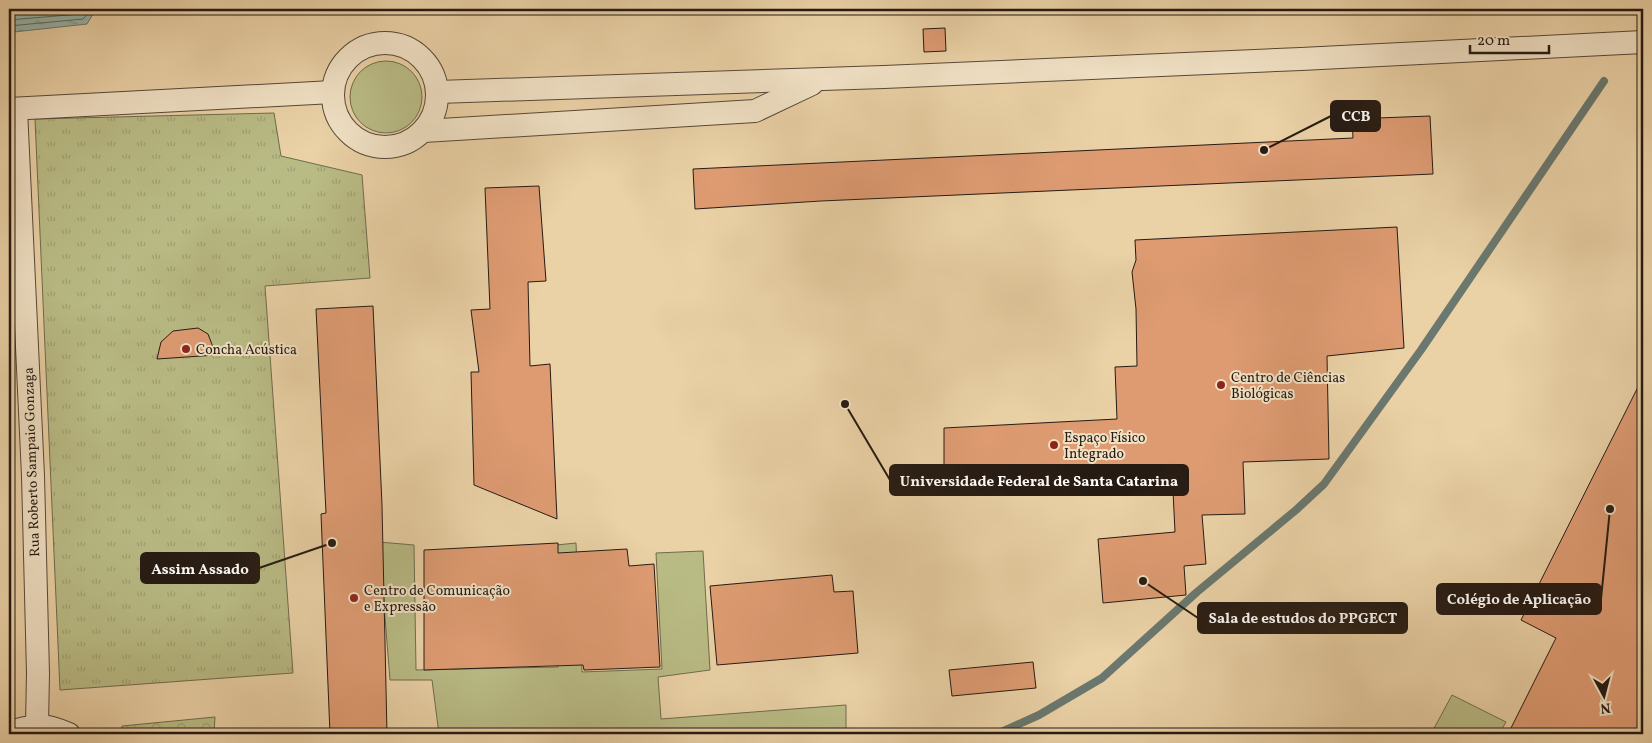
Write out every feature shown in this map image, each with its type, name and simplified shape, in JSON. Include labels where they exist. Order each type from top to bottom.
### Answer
[{"type":"street","points":[[438,92],[821,80],[1643,42]]},
{"type":"street","points":[[387,43],[402,46],[416,53],[427,63],[434,77],[438,92],[435,112],[424,131],[403,145],[390,148],[372,146],[355,139],[342,126],[334,110],[333,92],[336,76],[344,62],[356,52],[371,45],[387,43]]},
{"type":"street","points":[[424,131],[755,111],[821,80]]},
{"type":"street","points":[[12,109],[333,92]]},
{"type":"street","name":"Rua Roberto Sampaio Gonzaga","points":[[12,109],[33,476],[38,673],[37,725]]},
{"type":"street","points":[[9,732],[37,725],[69,734]]},
{"type":"green space","points":[[393,61],[412,71],[420,83],[422,97],[420,111],[412,123],[400,131],[379,133],[360,123],[352,111],[350,90],[360,71],[372,63]]},
{"type":"green space","points":[[274,113],[281,156],[362,175],[370,278],[265,286],[293,673],[60,690],[35,119]]},
{"type":"green space","points":[[379,542],[414,545],[416,670],[558,667],[556,545],[576,543],[582,672],[662,669],[656,553],[703,551],[710,670],[658,677],[661,719],[846,705],[846,734],[439,734],[432,680],[390,680]]},
{"type":"green space","points":[[1452,695],[1506,722],[1499,734],[1431,734]]},
{"type":"green space","points":[[215,717],[214,734],[121,734],[122,726]]},
{"type":"water","points":[[9,9],[93,9],[93,14],[87,24],[14,32],[9,31]]},
{"type":"building","points":[[945,28],[946,51],[924,52],[923,29]]},
{"type":"building","points":[[1430,116],[1433,174],[821,201],[695,209],[693,169],[1353,138],[1352,119]]},
{"type":"building","points":[[539,186],[546,281],[528,282],[530,366],[550,364],[557,519],[474,485],[471,372],[479,372],[471,310],[490,309],[485,188]]},
{"type":"building","name":"Centro de Ciências Biológicas","points":[[1397,227],[1404,348],[1327,356],[1329,459],[1243,462],[1245,514],[1202,515],[1206,564],[1184,566],[1186,595],[1103,603],[1098,539],[1175,532],[1172,470],[1097,472],[1099,484],[1052,489],[1052,487],[1014,488],[1011,477],[944,480],[944,428],[1117,419],[1115,367],[1137,366],[1136,309],[1132,272],[1136,260],[1135,240]]},
{"type":"building","points":[[373,306],[382,505],[387,734],[330,734],[321,514],[326,513],[316,309]]},
{"type":"building","name":"Concha Acústica","points":[[198,328],[208,334],[216,355],[157,359],[161,342],[173,331]]},
{"type":"building","points":[[1643,377],[1643,734],[1508,734],[1556,638],[1521,620]]},
{"type":"building","points":[[558,543],[558,553],[627,549],[629,566],[654,564],[660,667],[584,670],[583,665],[424,670],[424,550]]},
{"type":"building","points":[[832,575],[834,592],[853,591],[858,653],[717,665],[710,586]]},
{"type":"building","points":[[1033,662],[1036,688],[952,696],[949,670]]},
{"type":"waterway","points":[[997,734],[1039,715],[1102,678],[1197,592],[1296,510],[1324,484],[1421,350],[1604,81]]},
{"type":"place","name":"CCB","points":[[1264,150]]},
{"type":"place","name":"Concha Acústica","points":[[186,349]]},
{"type":"place","name":"Centro de Ciências Biológicas","points":[[1221,385]]},
{"type":"place","name":"Universidade Federal de Santa Catarina","points":[[845,404]]},
{"type":"place","name":"Espaço Físico Integrado","points":[[1054,445]]},
{"type":"place","name":"Colégio de Aplicação","points":[[1610,509]]},
{"type":"place","name":"Assim Assado","points":[[332,543]]},
{"type":"place","name":"Sala de estudos do PPGECT","points":[[1143,581]]},
{"type":"place","name":"Centro de Comunicação e Expressão","points":[[354,598]]}]
